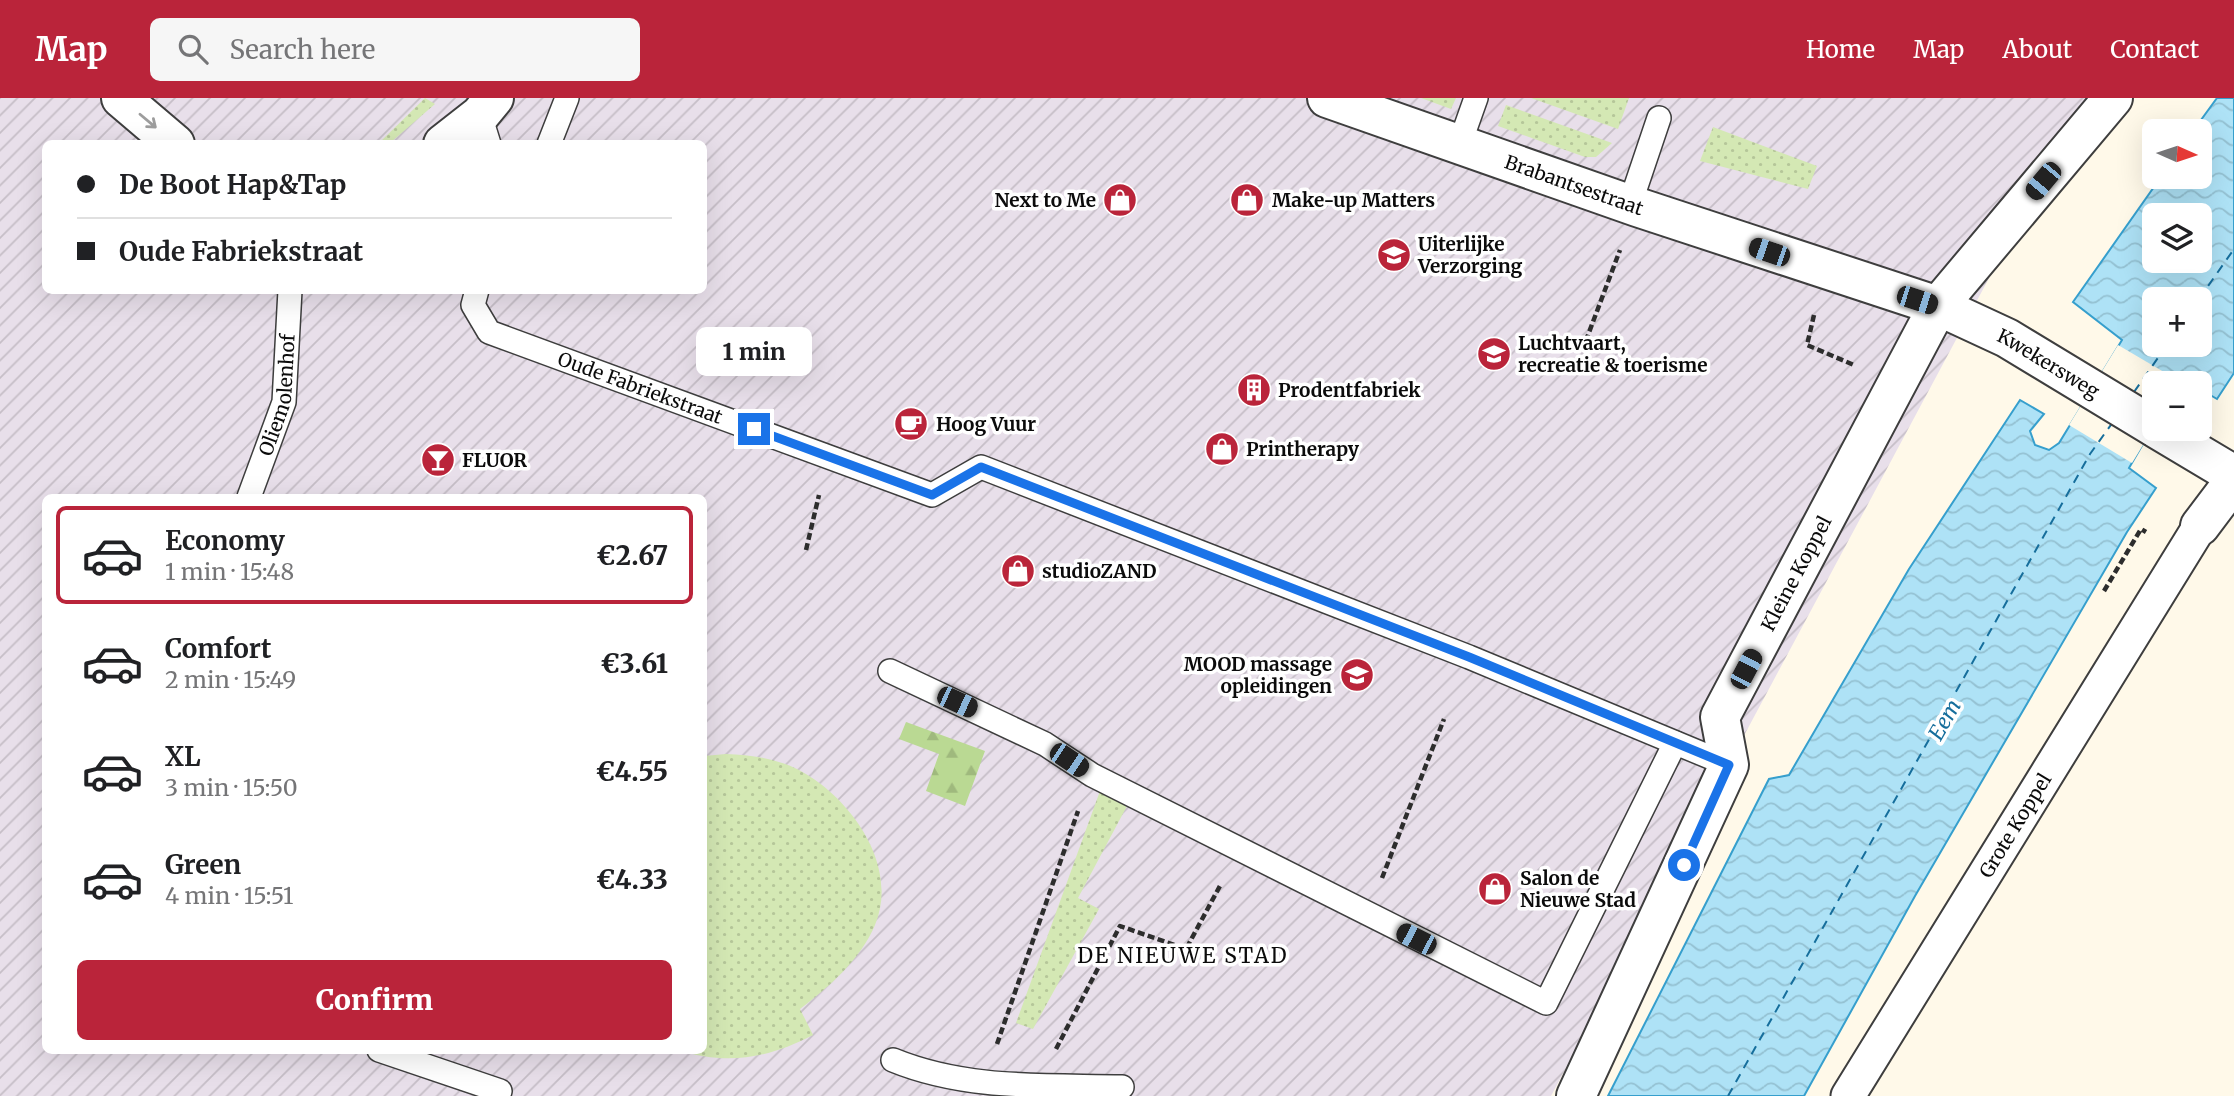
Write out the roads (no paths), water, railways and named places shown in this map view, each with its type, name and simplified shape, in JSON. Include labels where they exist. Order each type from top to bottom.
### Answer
[{"type":"street","points":[[121,98],[170,140]]},
{"type":"street","name":"Brabantsestraat","points":[[1326,98],[1633,206],[1938,306]]},
{"type":"street","name":"Kleine Koppel","points":[[1729,765],[1720,717],[1938,306],[2113,98]]},
{"type":"street","points":[[450,140],[488,119]]},
{"type":"street","name":"Kwekersweg","points":[[1938,306],[2007,338],[2142,420]]},
{"type":"street","name":"Kwekersweg","points":[[2166,441],[2216,504]]},
{"type":"street","name":"Grote Koppel","points":[[1848,1096],[2216,504]]},
{"type":"street","points":[[1576,1096],[1605,1039],[1729,765]]},
{"type":"lane","points":[[551,140],[567,98]]},
{"type":"lane","points":[[1459,146],[1476,98]]},
{"type":"lane","points":[[1633,206],[1659,118]]},
{"type":"lane","name":"Oliemolenhof","points":[[250,494],[284,402],[290,294]]},
{"type":"lane","name":"Oude Fabriekstraat","points":[[476,294],[473,305],[489,332],[932,495],[981,467],[1469,657],[1729,765]]},
{"type":"lane","points":[[890,671],[1045,744],[1092,775],[1546,1003],[1675,743]]},
{"type":"lane","points":[[391,1054],[500,1091]]},
{"type":"lane","points":[[893,1060],[913,1068],[982,1084],[1122,1087]]},
{"type":"water","name":"Eem","points":[[2217,98],[2234,98],[2234,373],[2217,399],[2212,396],[2212,371],[2142,371],[2142,441],[2145,441],[2129,468],[2156,488],[2127,532],[1915,896],[1804,1096],[1608,1096],[1769,779],[1789,775],[1909,569],[2020,400],[2044,414],[2030,431],[2035,445],[2049,450],[2059,443],[2122,340],[2073,302],[2142,204],[2142,273],[2212,273],[2212,203],[2143,203],[2153,189],[2212,189],[2212,119],[2202,119]]},
{"type":"place","name":"Next to Me","points":[[1120,200]]},
{"type":"place","name":"Make-up Matters","points":[[1247,200]]},
{"type":"place","name":"Uiterlijke Verzorging","points":[[1394,255]]},
{"type":"place","name":"Luchtvaart, recreatie & toerisme","points":[[1494,354]]},
{"type":"place","name":"Prodentfabriek","points":[[1254,390]]},
{"type":"place","name":"Hoog Vuur","points":[[911,424]]},
{"type":"place","name":"Printherapy","points":[[1222,449]]},
{"type":"place","name":"FLUOR","points":[[438,460]]},
{"type":"place","name":"studioZAND","points":[[1018,571]]},
{"type":"place","name":"MOOD massage opleidingen","points":[[1357,675]]},
{"type":"place","name":"Salon de Nieuwe Stad","points":[[1495,889]]},
{"type":"district","name":"DE NIEUWE STAD","points":[[1183,956]]}]
